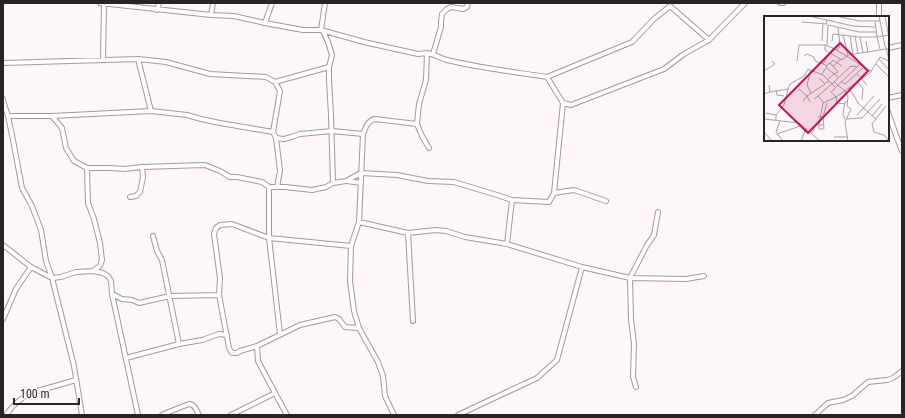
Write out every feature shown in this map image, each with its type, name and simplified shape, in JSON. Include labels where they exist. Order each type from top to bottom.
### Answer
[{"type":"street","points":[[103,60],[103,3],[158,10],[234,16],[303,30],[322,30],[364,42],[418,54],[433,54],[445,59],[488,68],[548,77],[632,42],[654,19],[672,5],[709,40]]},
{"type":"street","points":[[158,10],[159,3]]},
{"type":"street","points":[[211,15],[213,3]]},
{"type":"street","points":[[265,23],[272,3]]},
{"type":"street","points":[[325,3],[322,30],[332,55],[329,67],[333,182]]},
{"type":"street","points":[[433,54],[441,27],[442,14],[451,7],[463,9],[468,3]]},
{"type":"street","points":[[563,103],[571,105],[664,69],[684,54],[709,40],[745,3]]},
{"type":"street","points":[[879,3],[879,16]]},
{"type":"street","points":[[889,48],[902,45]]},
{"type":"street","points":[[426,53],[426,80],[419,104],[417,124],[429,148]]},
{"type":"street","points":[[138,59],[150,111]]},
{"type":"street","points":[[3,63],[138,59],[166,62],[210,74],[266,77],[275,82],[280,92],[273,132],[276,138],[280,171],[277,187]]},
{"type":"street","points":[[275,82],[329,67]]},
{"type":"street","points":[[346,181],[361,173],[397,175],[428,182],[454,182],[512,200],[549,202],[554,193],[563,103],[548,77]]},
{"type":"street","points":[[889,98],[902,95]]},
{"type":"street","points":[[3,99],[8,116],[22,188],[32,206],[41,230],[46,261],[52,278],[74,366],[82,415]]},
{"type":"street","points":[[8,116],[52,116],[150,111],[187,115],[220,123],[273,132]]},
{"type":"street","points":[[889,115],[902,151]]},
{"type":"street","points":[[52,116],[62,128],[66,148],[74,161],[87,168],[125,169],[205,165],[220,171],[230,178],[262,182],[269,188],[285,187],[312,190],[326,187],[333,182],[346,181],[360,183]]},
{"type":"street","points":[[394,415],[385,396],[383,376],[378,362],[359,328],[354,311],[350,281],[351,246],[359,222],[363,134],[367,124],[371,120],[375,119],[417,124]]},
{"type":"street","points":[[276,138],[284,139],[300,134],[332,131],[363,134]]},
{"type":"street","points":[[130,197],[136,196],[140,192],[143,177],[142,167]]},
{"type":"street","points":[[87,168],[88,203],[100,243],[102,260],[100,266],[93,271]]},
{"type":"street","points":[[269,188],[269,238],[280,334]]},
{"type":"street","points":[[554,193],[574,190],[606,201]]},
{"type":"street","points":[[507,244],[512,200]]},
{"type":"street","points":[[636,387],[633,377],[634,344],[631,319],[630,278],[646,245],[654,235],[658,212]]},
{"type":"street","points":[[359,222],[408,233],[436,230],[446,231],[465,237],[507,244],[582,266],[630,278],[686,278],[704,276]]},
{"type":"street","points":[[351,246],[269,238],[232,224],[220,225],[216,228],[214,234],[220,278],[220,295],[229,348],[232,353],[258,346],[300,325],[335,317],[339,319],[345,327],[359,328]]},
{"type":"street","points":[[408,233],[413,321]]},
{"type":"street","points":[[153,236],[157,251],[162,260],[179,344]]},
{"type":"street","points":[[3,245],[31,267],[52,278],[61,277],[76,272],[93,271],[103,272],[108,276],[111,281],[112,294],[138,415]]},
{"type":"street","points":[[458,415],[537,378],[557,360],[582,266]]},
{"type":"street","points":[[3,319],[16,289],[31,267]]},
{"type":"street","points":[[112,294],[122,299],[132,300],[139,303],[170,296],[220,295]]},
{"type":"street","points":[[126,358],[179,344],[202,340],[219,334],[227,335]]},
{"type":"street","points":[[258,346],[258,361],[287,415]]},
{"type":"street","points":[[814,415],[828,403],[843,400],[852,396],[868,382],[887,380],[893,378],[902,371]]},
{"type":"street","points":[[6,415],[13,406],[27,394],[76,380]]},
{"type":"street","points":[[231,415],[275,393]]},
{"type":"street","points":[[162,415],[192,404],[198,415]]}]
